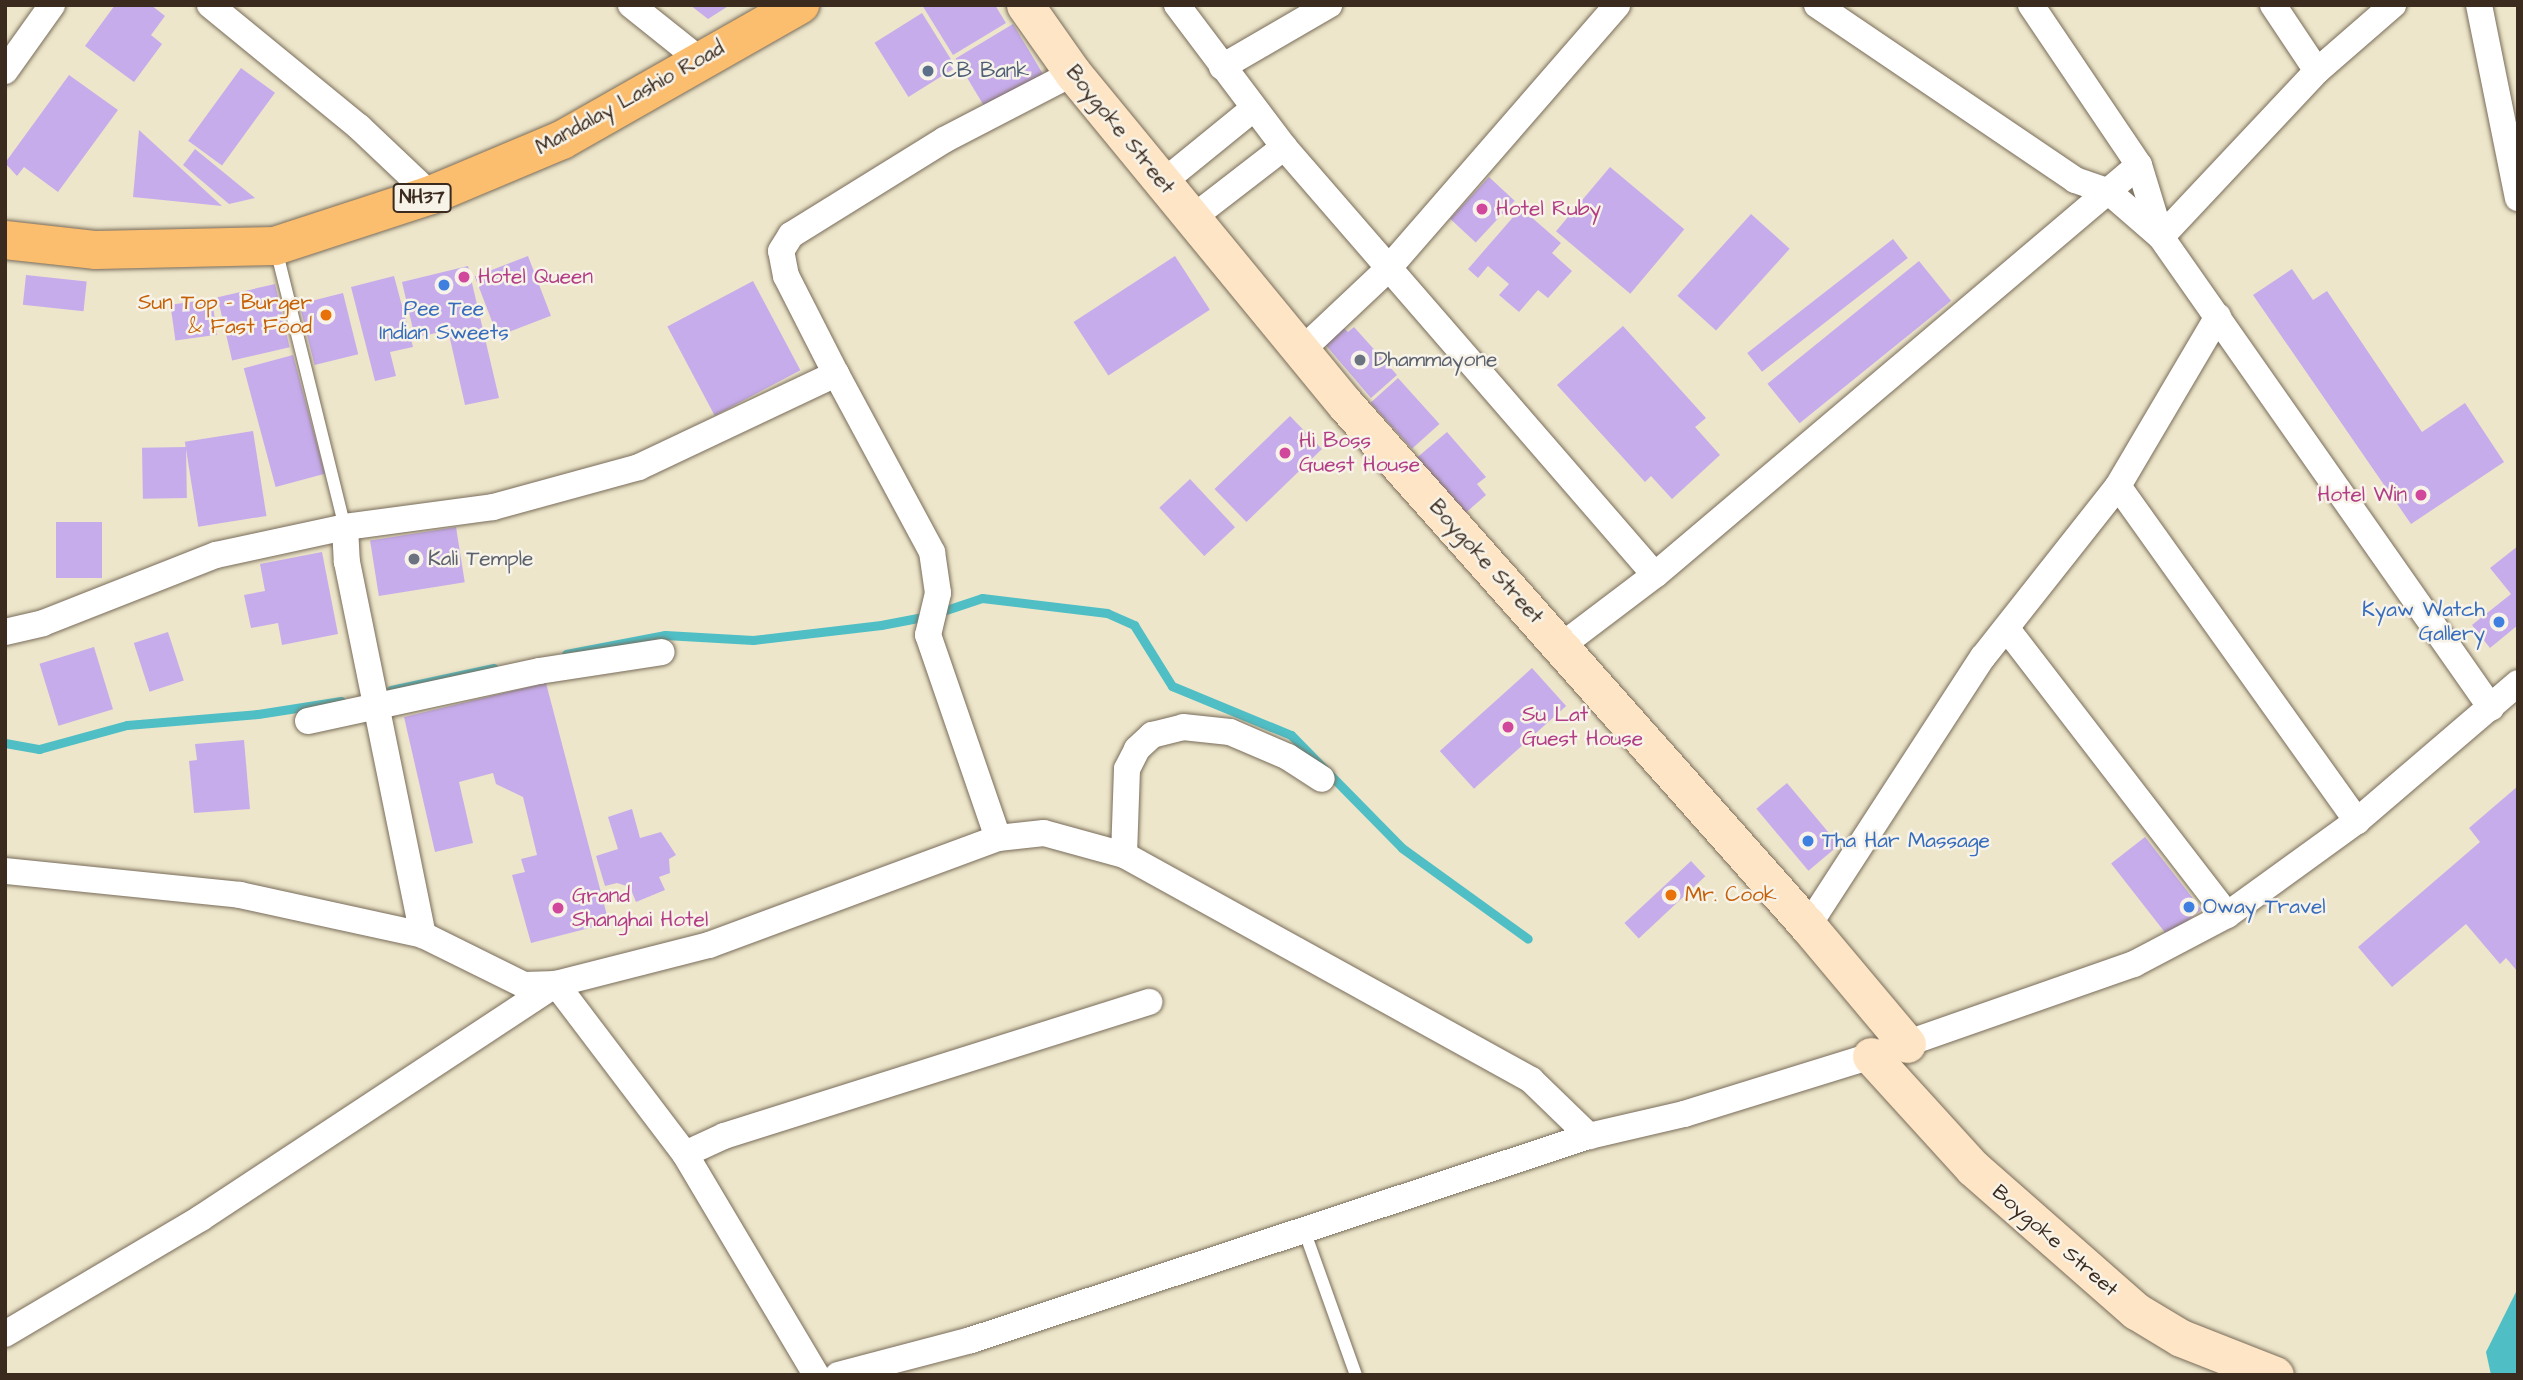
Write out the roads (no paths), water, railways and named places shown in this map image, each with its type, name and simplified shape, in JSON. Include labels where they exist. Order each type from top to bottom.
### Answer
[{"type":"highway","name":"Mandalay Lashio Road","points":[[5,240],[96,250],[275,246],[431,195],[562,140],[800,5]]},
{"type":"street","points":[[5,71],[52,5]]},
{"type":"street","points":[[210,5],[359,127],[431,195]]},
{"type":"street","points":[[631,5],[700,60]]},
{"type":"street","name":"Boygoke Street","points":[[1025,5],[1073,72],[1162,183],[1345,404],[1808,926],[1907,1044]]},
{"type":"street","points":[[1177,5],[1252,110],[1387,270],[1655,575]]},
{"type":"street","points":[[1222,68],[1329,5]]},
{"type":"street","points":[[1302,349],[1387,270],[1617,5]]},
{"type":"street","points":[[1817,5],[2075,180],[2109,192],[2161,237],[2491,708]]},
{"type":"street","points":[[2031,5],[2139,165],[2161,237]]},
{"type":"street","points":[[2273,5],[2317,71]]},
{"type":"street","points":[[2161,237],[2317,71],[2393,5]]},
{"type":"street","points":[[2479,5],[2518,198]]},
{"type":"street","points":[[998,838],[928,635],[938,593],[932,551],[835,374],[786,276],[781,251],[792,234],[944,140],[1073,72]]},
{"type":"street","points":[[1162,183],[1252,110]]},
{"type":"street","points":[[1191,219],[1284,147]]},
{"type":"street","points":[[1561,646],[1655,575],[2139,165]]},
{"type":"street","points":[[1808,926],[1983,657],[2118,486],[2218,316]]},
{"type":"street","points":[[5,632],[43,623],[216,555],[345,527],[505,504],[639,467],[835,374]]},
{"type":"street","points":[[2118,486],[2357,821]]},
{"type":"street","points":[[345,527],[347,562],[423,935]]},
{"type":"street","points":[[2007,629],[2227,915]]},
{"type":"street","points":[[308,721],[539,671],[662,652]]},
{"type":"street","points":[[838,1375],[971,1340],[1589,1136],[1684,1114],[1871,1056],[2134,964],[2227,915],[2357,821],[2518,683]]},
{"type":"street","points":[[1124,855],[1127,769],[1152,735],[1183,727],[1230,732],[1288,757],[1322,779]]},
{"type":"street","points":[[5,871],[240,895],[423,935],[524,985],[556,984],[709,945],[998,838],[1044,833],[1124,855],[1531,1080],[1589,1136]]},
{"type":"street","points":[[556,984],[685,1154],[816,1375]]},
{"type":"street","points":[[5,1334],[201,1218],[556,984]]},
{"type":"street","points":[[685,1154],[737,1131],[1149,1002]]},
{"type":"street","name":"Boygoke Street","points":[[1871,1056],[1973,1168],[2136,1311],[2181,1338],[2275,1375]]},
{"type":"lane","points":[[275,246],[345,527]]},
{"type":"lane","points":[[1304,1230],[1356,1375]]},
{"type":"water","points":[[2518,1288],[2518,1375],[2491,1375],[2486,1352]]},
{"type":"waterway","points":[[566,654],[665,635],[753,640],[881,625],[928,616],[982,598],[1107,613],[1134,625],[1172,686],[1291,735],[1402,848],[1528,939]]},
{"type":"waterway","points":[[391,690],[494,668]]},
{"type":"waterway","points":[[5,743],[39,749],[127,725],[258,714],[341,701]]},
{"type":"place","name":"CB Bank","points":[[928,71]]},
{"type":"place","name":"Hotel Ruby","points":[[1482,209]]},
{"type":"place","name":"Hotel Queen","points":[[464,277]]},
{"type":"place","name":"Pee Tee Indian Sweets","points":[[444,285]]},
{"type":"place","name":"Sun Top - Burger & Fast Food","points":[[326,315]]},
{"type":"place","name":"Dhammayone","points":[[1360,360]]},
{"type":"place","name":"Hi Boss Guest House","points":[[1285,453]]},
{"type":"place","name":"Hotel Win","points":[[2421,495]]},
{"type":"place","name":"Kali Temple","points":[[414,559]]},
{"type":"place","name":"Kyaw Watch Gallery","points":[[2499,622]]},
{"type":"place","name":"Su Lat Guest House","points":[[1508,727]]},
{"type":"place","name":"Tha Har Massage","points":[[1808,841]]},
{"type":"place","name":"Mr. Cook","points":[[1671,895]]},
{"type":"place","name":"Oway Travel","points":[[2189,907]]},
{"type":"place","name":"Grand Shanghai Hotel","points":[[558,908]]}]
